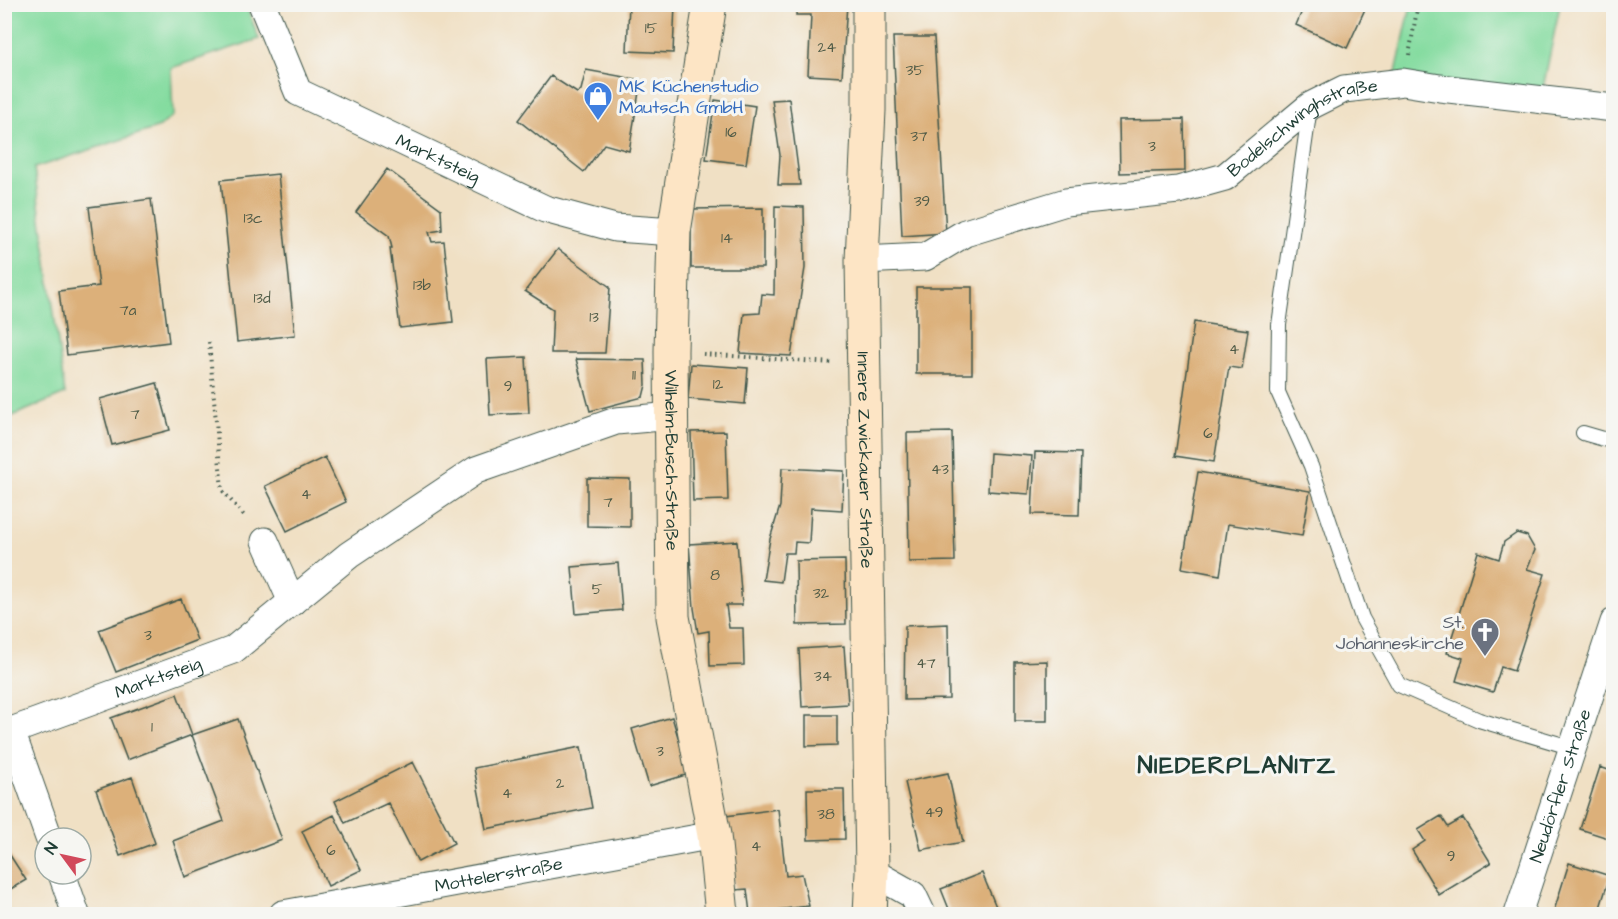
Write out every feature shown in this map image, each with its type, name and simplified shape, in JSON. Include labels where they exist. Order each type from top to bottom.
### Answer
[{"type":"main road","name":"Wilhelm-Busch-Straße","points":[[710,4],[674,232],[671,351],[673,616],[714,835],[722,915]]},
{"type":"main road","name":"Innere Zwickauer Straße","points":[[868,4],[869,110],[862,260],[872,872],[870,915]]},
{"type":"street","name":"Marktsteig","points":[[262,4],[298,92],[545,209],[615,228],[674,232]]},
{"type":"street","name":"Bodelschwinghstraße","points":[[862,260],[925,257],[965,233],[1066,202],[1178,190],[1225,177],[1310,106],[1344,89],[1403,82],[1614,108]]},
{"type":"street","name":"Marktsteig","points":[[44,826],[8,732],[233,650],[349,555],[476,470],[616,421],[673,416]]},
{"type":"street","points":[[265,542],[292,602]]},
{"type":"street","name":"Neudörfler Straße","points":[[1518,915],[1614,622]]},
{"type":"street","name":"Mottelerstraße","points":[[283,915],[714,835]]},
{"type":"street","points":[[872,872],[913,895],[922,915]]},
{"type":"street","points":[[66,886],[76,915]]},
{"type":"lane","points":[[1310,106],[1279,325],[1278,392],[1311,466],[1362,618],[1399,685],[1479,720],[1573,748]]},
{"type":"lane","points":[[1583,433],[1614,442]]},
{"type":"path","points":[[1403,82],[1418,4]]},
{"type":"path","points":[[209,342],[222,490],[265,542]]},
{"type":"path","points":[[671,351],[864,365]]},
{"type":"green space","points":[[5,4],[246,5],[259,39],[171,68],[173,115],[160,127],[34,168],[65,394],[5,419]]},
{"type":"green space","points":[[1411,5],[1560,5],[1542,93],[1395,77]]},
{"type":"building","points":[[629,4],[675,4],[673,53],[627,51]]},
{"type":"building","points":[[797,4],[847,4],[842,77],[808,75],[811,15],[796,15]]},
{"type":"building","points":[[1305,4],[1354,4],[1365,9],[1347,48],[1296,25]]},
{"type":"building","points":[[893,37],[934,37],[946,233],[902,236]]},
{"type":"building","points":[[586,70],[641,80],[629,151],[604,144],[584,172],[518,120],[551,76],[577,93],[581,90]]},
{"type":"building","points":[[789,99],[800,185],[778,185],[780,155],[772,100]]},
{"type":"building","points":[[715,100],[755,106],[746,164],[706,159]]},
{"type":"building","points":[[1184,119],[1185,171],[1120,173],[1119,120]]},
{"type":"building","points":[[387,169],[441,209],[442,230],[429,232],[432,242],[444,241],[453,322],[400,328],[389,236],[356,212]]},
{"type":"building","points":[[278,174],[295,335],[237,342],[221,180]]},
{"type":"building","points":[[151,199],[169,342],[67,355],[59,291],[99,286],[89,207]]},
{"type":"building","points":[[775,206],[804,207],[805,268],[791,356],[740,353],[744,314],[760,313],[762,294],[774,295]]},
{"type":"building","points":[[763,208],[763,268],[691,268],[691,209]]},
{"type":"building","points":[[558,249],[610,287],[605,353],[551,353],[553,309],[525,291]]},
{"type":"building","points":[[916,287],[972,287],[972,374],[916,374]]},
{"type":"building","points":[[1194,322],[1248,330],[1242,369],[1229,367],[1214,462],[1175,456]]},
{"type":"building","points":[[526,357],[529,413],[490,415],[487,359]]},
{"type":"building","points":[[576,359],[645,360],[646,385],[643,397],[590,411]]},
{"type":"building","points":[[691,364],[748,368],[745,404],[688,399]]},
{"type":"building","points":[[157,383],[170,430],[112,445],[100,399]]},
{"type":"building","points":[[726,431],[728,500],[693,501],[691,432]]},
{"type":"building","points":[[952,432],[955,561],[909,562],[907,433]]},
{"type":"building","points":[[1035,452],[1081,453],[1079,515],[1032,514]]},
{"type":"building","points":[[990,453],[1032,456],[1029,494],[988,491]]},
{"type":"building","points":[[325,457],[346,502],[287,531],[265,486]]},
{"type":"building","points":[[782,468],[844,471],[842,510],[811,508],[809,543],[795,542],[794,553],[785,553],[781,582],[763,580],[770,539],[780,506]]},
{"type":"building","points":[[1198,472],[1310,491],[1302,536],[1228,524],[1220,575],[1182,568]]},
{"type":"building","points":[[587,478],[630,479],[630,527],[587,526]]},
{"type":"building","points":[[1517,533],[1527,536],[1535,550],[1527,569],[1545,574],[1514,671],[1501,667],[1493,692],[1456,681],[1463,658],[1447,653],[1478,552],[1499,559],[1504,542]]},
{"type":"building","points":[[737,541],[742,605],[726,605],[729,628],[743,628],[744,665],[710,666],[709,631],[698,633],[689,544]]},
{"type":"building","points":[[845,560],[846,624],[797,625],[796,561]]},
{"type":"building","points":[[618,563],[622,610],[576,614],[572,567]]},
{"type":"building","points":[[181,599],[197,640],[116,672],[99,630]]},
{"type":"building","points":[[948,624],[949,699],[904,700],[905,626]]},
{"type":"building","points":[[844,646],[848,704],[802,707],[799,649]]},
{"type":"building","points":[[1047,661],[1047,721],[1015,721],[1015,662]]},
{"type":"building","points":[[177,694],[192,735],[127,760],[111,718]]},
{"type":"building","points":[[806,715],[837,715],[837,745],[806,746]]},
{"type":"building","points":[[672,717],[689,774],[649,786],[632,729]]},
{"type":"building","points":[[238,719],[282,840],[185,877],[173,841],[224,821],[192,735]]},
{"type":"building","points":[[581,747],[592,808],[486,829],[474,768]]},
{"type":"building","points":[[413,762],[454,843],[418,862],[388,803],[345,823],[335,801]]},
{"type":"building","points":[[1600,767],[1614,772],[1614,840],[1580,829]]},
{"type":"building","points":[[948,773],[963,842],[921,850],[905,782]]},
{"type":"building","points":[[132,777],[155,843],[120,856],[96,790]]},
{"type":"building","points":[[807,789],[844,789],[845,839],[808,840]]},
{"type":"building","points":[[778,809],[786,876],[802,874],[809,906],[750,913],[747,889],[735,890],[726,816]]},
{"type":"building","points":[[334,815],[361,870],[328,886],[302,831]]},
{"type":"building","points":[[1441,816],[1448,827],[1463,818],[1491,863],[1439,895],[1412,850],[1425,841],[1418,830]]},
{"type":"building","points":[[4,846],[26,880],[4,893]]},
{"type":"building","points":[[1569,863],[1610,876],[1598,914],[1553,914]]},
{"type":"building","points":[[982,873],[999,914],[951,914],[941,889]]},
{"type":"place","name":"MK Küchenstudio Mautsch GmbH","points":[[598,122]]},
{"type":"place","name":"St. Johanneskirche","points":[[1485,658]]},
{"type":"district","name":"NIEDERPLANITZ","points":[[1237,765]]}]
